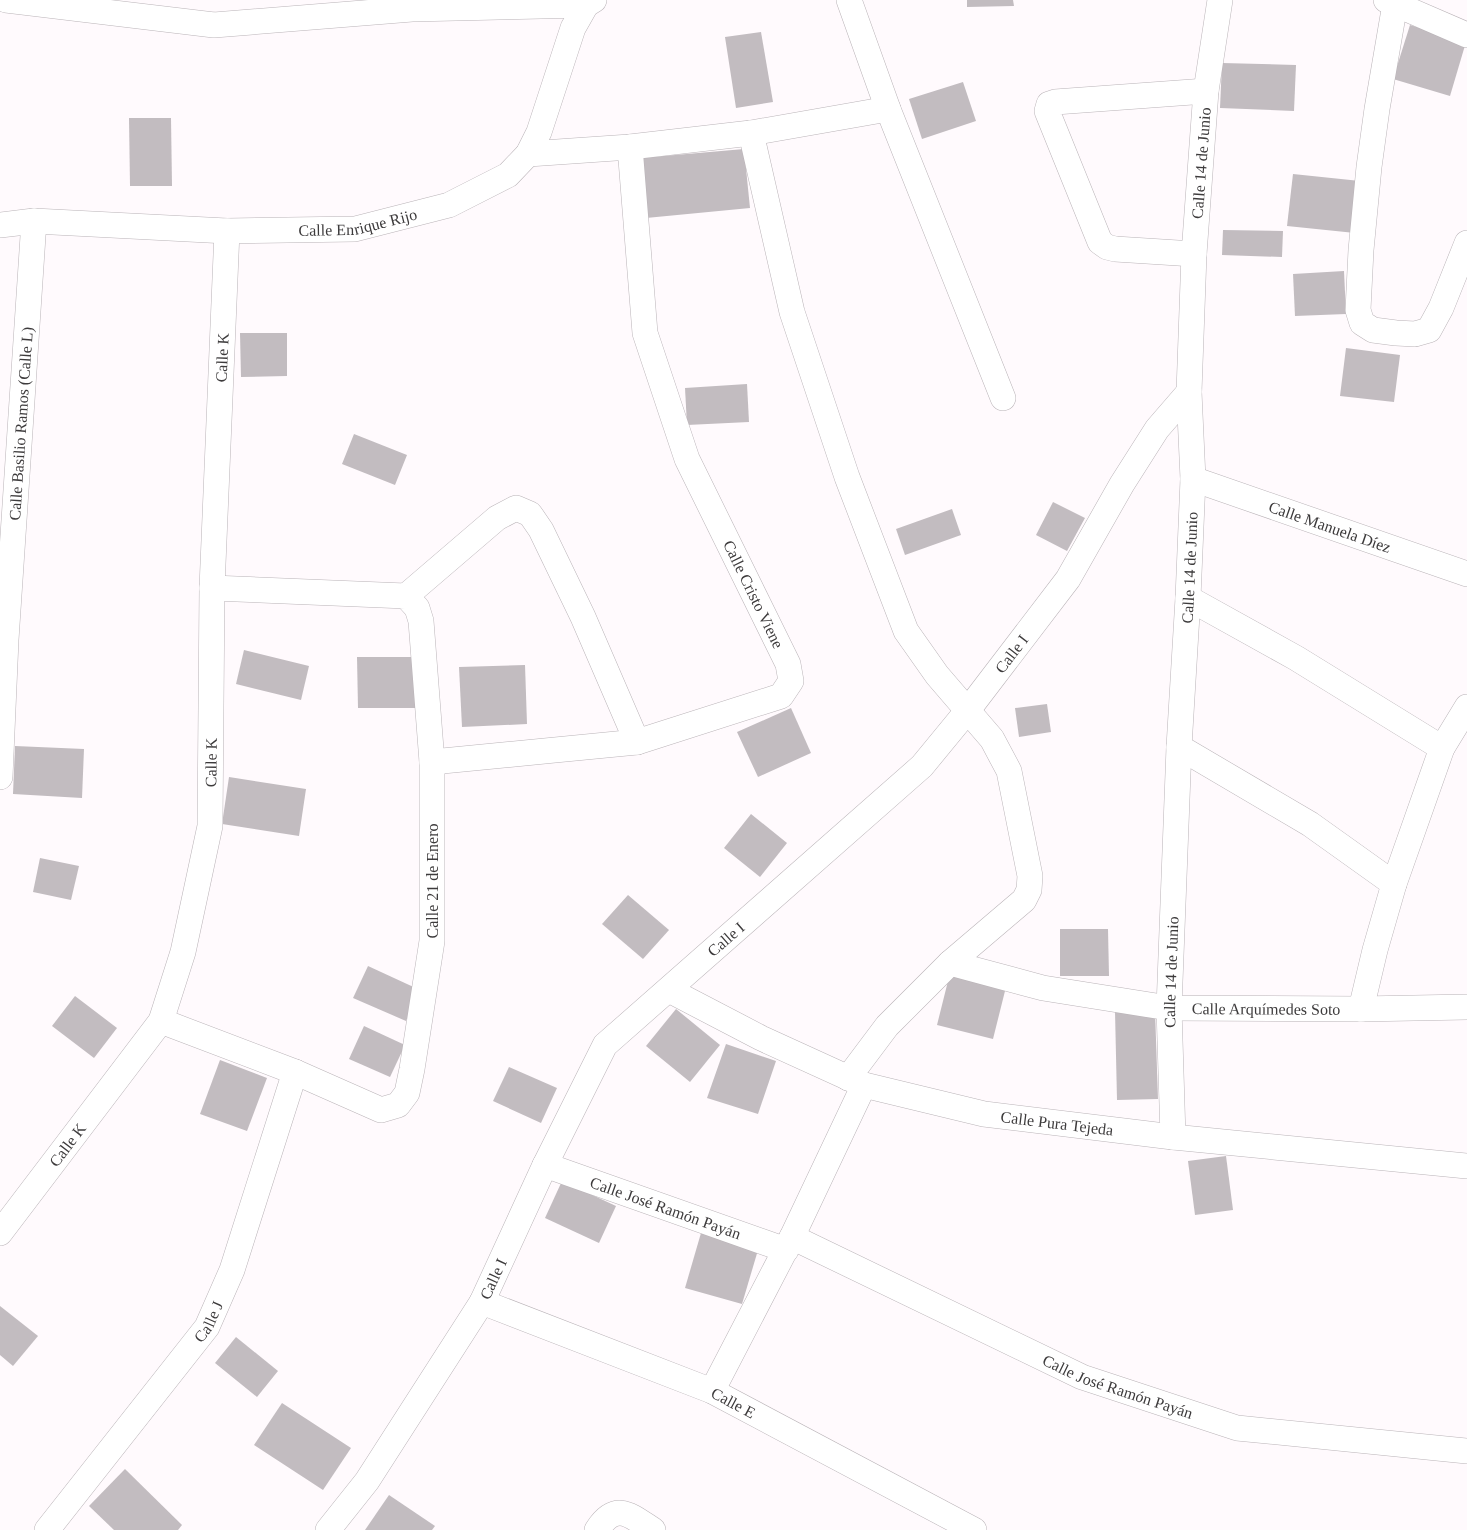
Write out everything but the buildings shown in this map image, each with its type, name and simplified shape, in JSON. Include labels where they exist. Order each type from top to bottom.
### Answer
[{"type":"street","points":[[6,0],[214,26],[412,9],[590,2]]},
{"type":"street","points":[[849,0],[888,109],[1003,398]]},
{"type":"street","name":"Calle 14 de Junio","points":[[1172,1137],[1169,1008],[1179,747],[1193,479],[1189,392],[1194,254],[1206,90],[1220,0]]},
{"type":"street","name":"Calle Enrique Rijo","points":[[0,225],[34,221],[227,231],[354,229],[449,205],[508,175],[528,154],[539,132],[573,28],[590,2]]},
{"type":"street","points":[[1467,35],[1390,2],[1369,167],[1358,310],[1362,323],[1373,330],[1396,333],[1415,334],[1429,330],[1442,308],[1467,243]]},
{"type":"street","points":[[1194,254],[1115,249],[1107,247],[1100,242],[1047,111],[1049,104],[1055,102],[1206,90]]},
{"type":"street","points":[[528,154],[630,147],[751,133],[888,109]]},
{"type":"street","points":[[712,1391],[789,1244],[856,1082],[887,1026],[950,963],[1024,900],[1029,890],[1030,876],[1009,771],[992,739],[937,675],[906,631],[847,477],[792,312],[751,133]]},
{"type":"street","name":"Calle Cristo Viene","points":[[432,762],[637,742],[781,696],[790,681],[788,664],[687,459],[645,333],[630,147]]},
{"type":"street","name":"Calle Basilio Ramos (Calle L)","points":[[0,777],[6,640],[34,221]]},
{"type":"street","name":"Calle K","points":[[0,1233],[160,1021],[183,952],[210,826],[212,588],[227,231]]},
{"type":"street","name":"Calle I","points":[[328,1530],[367,1481],[482,1302],[545,1165],[605,1045],[922,766],[968,710],[1068,579],[1157,430],[1189,392]]},
{"type":"street","name":"Calle Manuela Díez","points":[[1193,479],[1467,574]]},
{"type":"street","points":[[212,588],[406,596],[497,518],[516,508],[530,514],[541,530],[583,617],[637,742]]},
{"type":"street","name":"Calle 21 de Enero","points":[[160,1021],[295,1072],[381,1110],[398,1106],[406,1093],[412,1069],[432,941],[432,762],[421,621],[417,608],[406,596]]},
{"type":"street","points":[[1188,598],[1296,658],[1442,748]]},
{"type":"street","points":[[1361,1009],[1375,950],[1394,884],[1442,748],[1467,707]]},
{"type":"street","points":[[1179,747],[1310,824],[1394,884]]},
{"type":"street","name":"Calle Arquímedes Soto","points":[[950,963],[1043,988],[1169,1008],[1361,1009],[1467,1007]]},
{"type":"street","name":"Calle Pura Tejeda","points":[[669,990],[761,1038],[856,1082],[984,1114],[1172,1137],[1467,1166]]},
{"type":"street","name":"Calle J","points":[[47,1530],[208,1327],[232,1270],[295,1072]]},
{"type":"street","name":"Calle José Ramón Payán","points":[[545,1165],[789,1244],[1082,1377],[1237,1428],[1467,1451]]},
{"type":"street","name":"Calle E","points":[[482,1302],[712,1391],[974,1530]]},
{"type":"street","points":[[604,1522],[627,1513],[653,1530]]}]
